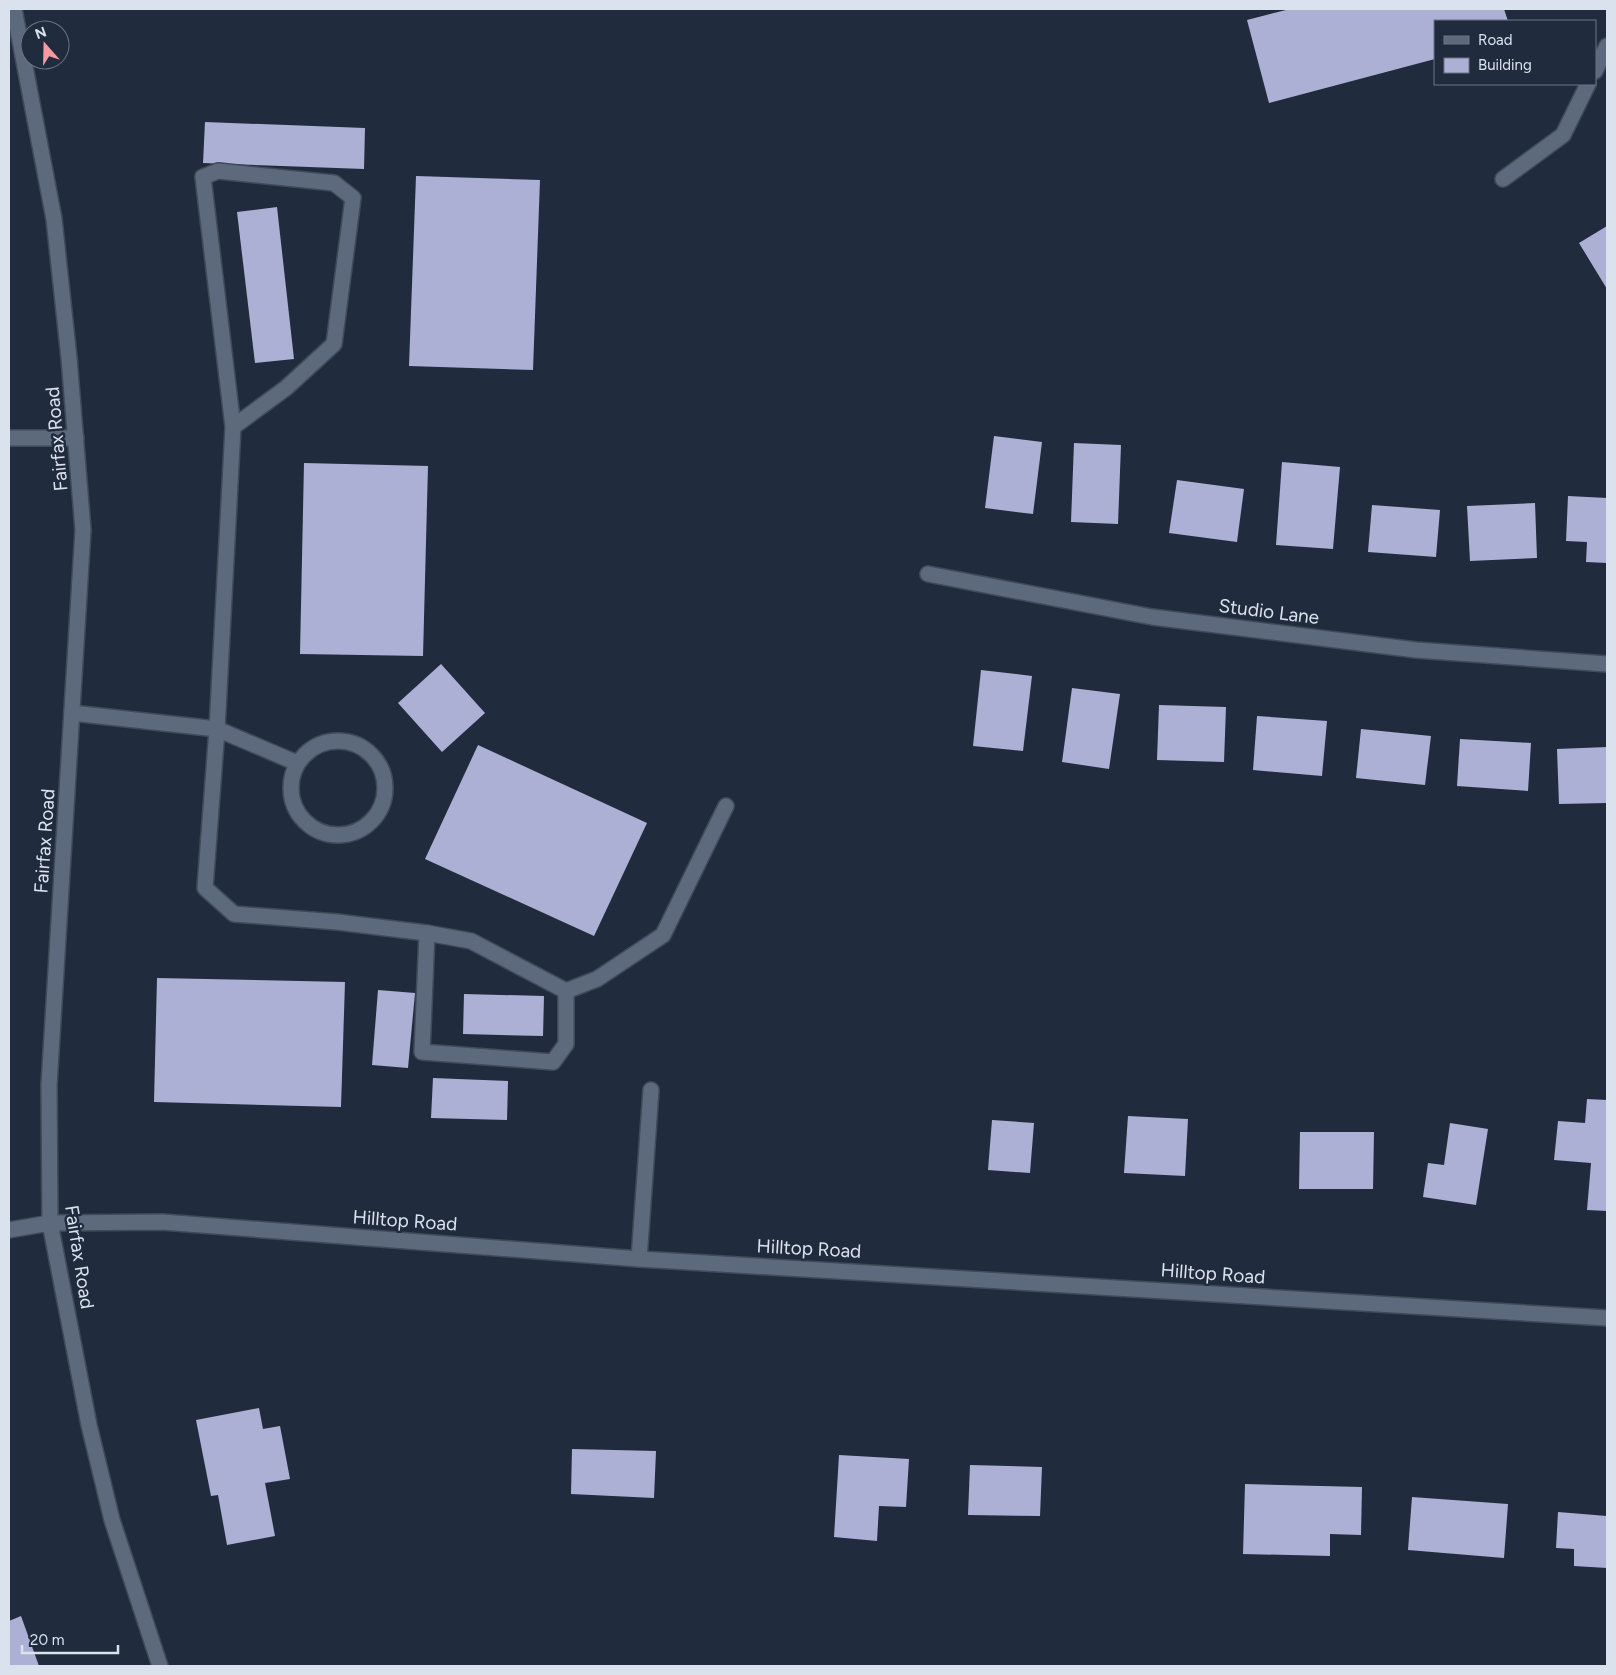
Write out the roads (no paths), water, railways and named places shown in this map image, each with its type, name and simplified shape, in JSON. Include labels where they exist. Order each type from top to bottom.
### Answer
[{"type":"street","name":"Fairfax Road","points":[[14,9],[54,219],[76,438],[83,530],[49,1085],[50,1223],[90,1425],[110,1510],[160,1666]]},
{"type":"street","points":[[1596,69],[1607,46]]},
{"type":"street","points":[[1503,179],[1563,135],[1588,85]]},
{"type":"street","points":[[233,427],[286,388],[334,344],[354,198],[334,183],[218,171],[203,177],[233,427],[217,729],[205,888],[234,914],[337,922],[427,933],[471,941],[566,991],[597,979],[663,935],[726,806]]},
{"type":"street","points":[[9,438],[76,438]]},
{"type":"street","name":"Studio Lane","points":[[928,574],[1152,617],[1416,650],[1607,664]]},
{"type":"street","points":[[72,712],[217,729],[297,763]]},
{"type":"street","points":[[338,741],[354,744],[368,751],[378,763],[384,778],[384,794],[380,810],[371,822],[358,831],[336,835],[314,830],[302,820],[294,807],[290,792],[297,763],[308,751],[322,744],[338,741]]},
{"type":"street","points":[[427,933],[422,1052],[553,1062],[566,1044],[566,991]]},
{"type":"street","points":[[639,1259],[651,1090]]},
{"type":"street","name":"Hilltop Road","points":[[9,1230],[50,1223],[162,1222],[639,1259],[1607,1318]]}]
